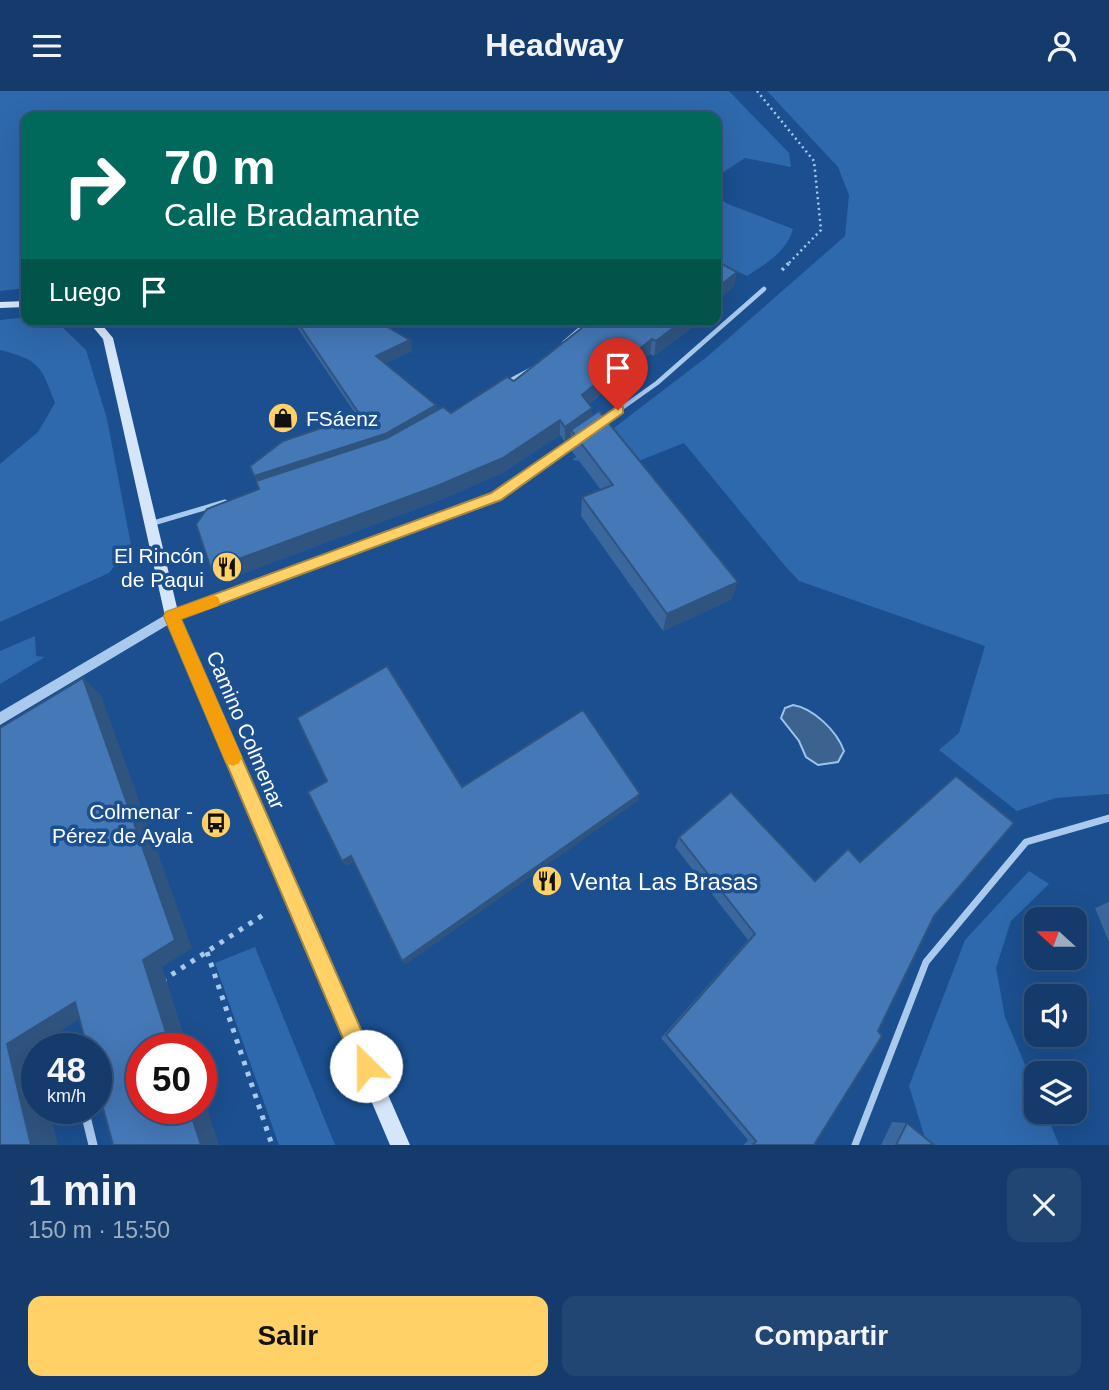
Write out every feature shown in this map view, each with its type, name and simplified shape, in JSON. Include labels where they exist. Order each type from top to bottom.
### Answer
[{"type":"main road","points":[[0,305],[21,304]]},
{"type":"main road","name":"Camino Colmenar","points":[[97,326],[108,338],[172,616],[400,1145]]},
{"type":"street","points":[[0,719],[172,616]]},
{"type":"street","points":[[88,1124],[93,1145]]},
{"type":"lane","points":[[594,427],[657,383],[764,289]]},
{"type":"lane","points":[[562,344],[583,326]]},
{"type":"lane","points":[[498,388],[534,368]]},
{"type":"lane","points":[[172,616],[496,496],[584,435]]},
{"type":"lane","points":[[150,524],[237,499]]},
{"type":"lane","points":[[855,1145],[926,962],[1026,842],[1109,818]]},
{"type":"path","points":[[757,91],[814,161],[821,230],[764,289]]},
{"type":"path","points":[[149,989],[245,927]]},
{"type":"path","points":[[207,952],[272,1145]]},
{"type":"shaded area","points":[[0,91],[729,91],[789,153],[791,167],[745,158],[721,174],[721,112],[21,112],[21,289],[0,291]]},
{"type":"shaded area","points":[[767,91],[1109,91],[1109,794],[1056,798],[1017,811],[939,750],[959,733],[985,646],[799,581],[684,443],[626,466],[572,460],[708,356],[845,236],[849,195],[838,167]]},
{"type":"shaded area","points":[[721,200],[793,229],[781,251],[747,276],[730,268],[721,274]]},
{"type":"shaded area","points":[[21,318],[21,326],[61,326],[86,350],[107,419],[131,545],[109,573],[0,622],[0,464],[38,432],[55,403],[37,366],[23,357],[0,350],[0,320]]},
{"type":"shaded area","points":[[35,636],[36,656],[45,657],[0,684],[0,651]]},
{"type":"shaded area","points":[[793,705],[816,716],[836,736],[844,751],[838,762],[818,765],[806,757],[799,741],[781,718],[785,708]]},
{"type":"shaded area","points":[[1029,871],[1049,884],[1011,921],[996,968],[1005,1017],[1024,1062],[1024,1124],[1050,1124],[1059,1145],[927,1145],[909,1086],[965,940]]},
{"type":"shaded area","points":[[255,947],[335,1145],[279,1145],[215,963]]},
{"type":"building","points":[[721,264],[737,272],[721,285]]},
{"type":"building","points":[[300,326],[386,326],[410,340],[376,356],[436,405],[385,434],[254,476],[250,466],[283,441],[360,415]]},
{"type":"building","points":[[584,326],[676,326],[656,341],[652,339],[582,395],[592,408],[565,427],[560,420],[503,458],[437,486],[211,569],[196,524],[207,509],[259,489],[256,481],[387,438],[443,407],[451,413],[507,377],[514,381]]},
{"type":"building","points":[[599,411],[738,582],[667,614],[582,497],[613,485],[571,430]]},
{"type":"building","points":[[387,666],[462,787],[583,710],[640,794],[402,961],[351,856],[342,861],[308,792],[327,781],[297,718]]},
{"type":"building","points":[[83,678],[175,940],[143,960],[166,1033],[126,1033],[126,1124],[194,1124],[201,1145],[113,1145],[107,1124],[112,1124],[112,1033],[83,1033],[75,1002],[7,1044],[21,1103],[21,1124],[26,1124],[31,1145],[0,1145],[0,728]]},
{"type":"building","points":[[956,776],[1014,823],[934,916],[878,1031],[882,1036],[814,1145],[753,1145],[756,1141],[666,1035],[755,934],[679,837],[731,792],[815,881],[848,849],[860,862]]},
{"type":"building","points":[[907,1123],[934,1145],[896,1145]]},
{"type":"slow traffic","points":[[213,602],[172,616],[233,757]]},
{"type":"place","name":"FSáenz","points":[[283,418]]},
{"type":"place","name":"El Rincón de Paqui","points":[[227,567]]},
{"type":"place","name":"Colmenar - Pérez de Ayala","points":[[216,823]]},
{"type":"place","name":"Venta Las Brasas","points":[[547,881]]},
{"type":"route","points":[[366,1066],[172,616],[496,496],[618,410]]}]
